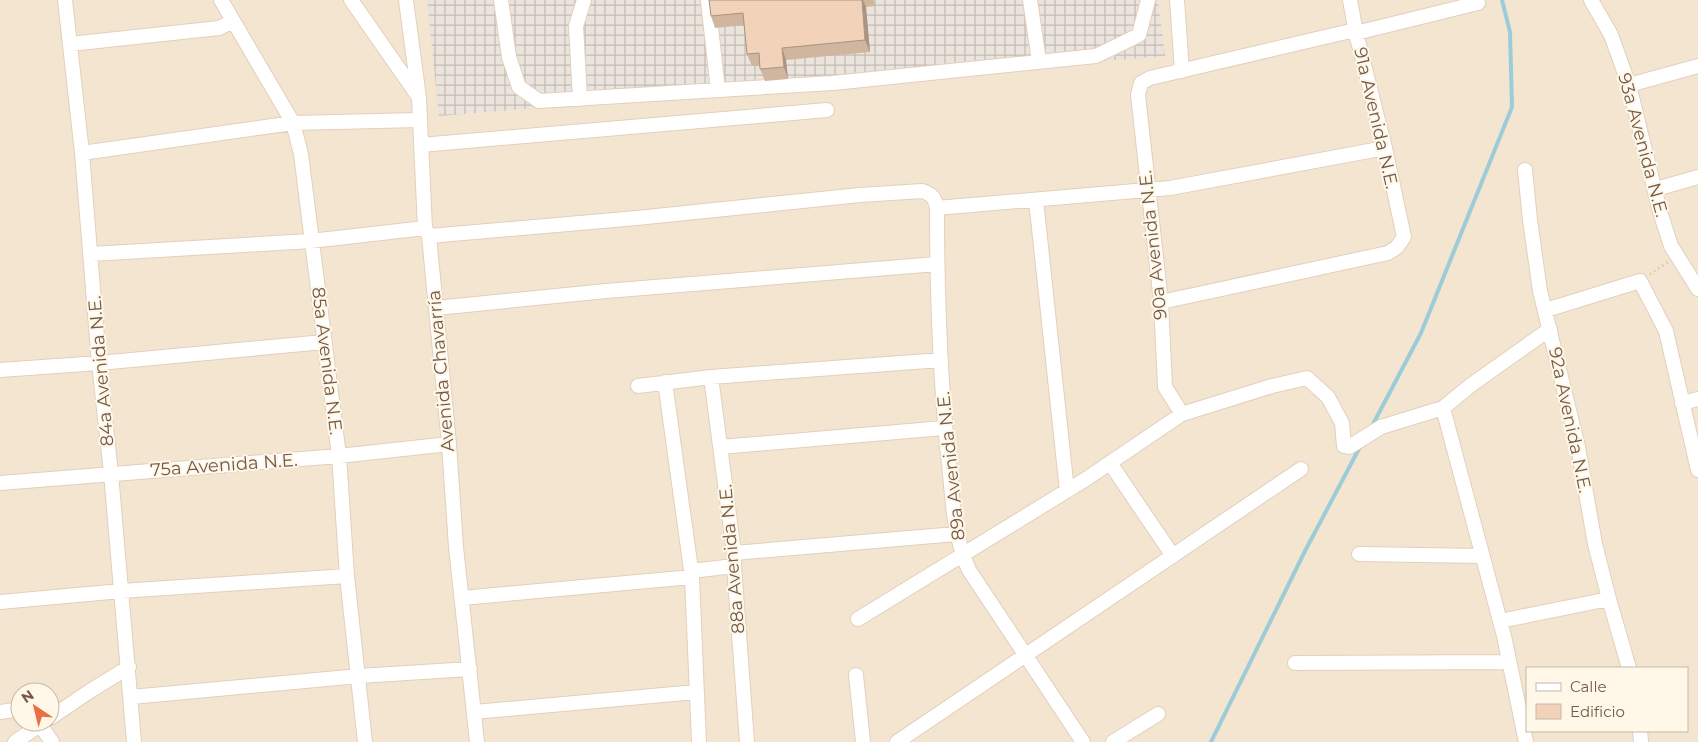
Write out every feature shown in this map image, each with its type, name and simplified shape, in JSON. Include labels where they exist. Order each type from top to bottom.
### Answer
[{"type":"street","name":"84a Avenida N.E.","points":[[65,0],[82,153],[99,363],[129,667],[134,742]]},
{"type":"street","name":"85a Avenida N.E.","points":[[221,0],[293,123],[301,154],[339,456],[347,576],[365,742]]},
{"type":"street","points":[[352,0],[419,98]]},
{"type":"street","name":"Avenida Chavarría","points":[[406,0],[419,98],[420,145],[427,232],[436,308],[456,547],[478,742]]},
{"type":"street","points":[[501,0],[509,57],[519,87],[540,101],[833,83],[1096,56],[1139,35],[1148,0]]},
{"type":"street","points":[[580,99],[576,26],[584,0]]},
{"type":"street","points":[[1030,0],[1039,61]]},
{"type":"street","points":[[1177,0],[1182,70],[1355,30],[1356,33],[1450,4],[1478,3]]},
{"type":"street","name":"91a Avenida N.E.","points":[[1161,302],[1388,253],[1404,237],[1350,0]]},
{"type":"street","name":"93a Avenida N.E.","points":[[1591,0],[1611,35],[1629,85],[1656,189],[1660,212],[1671,246],[1698,289]]},
{"type":"street","points":[[708,1],[718,90]]},
{"type":"street","points":[[70,44],[219,28],[233,20]]},
{"type":"street","points":[[1629,85],[1698,66]]},
{"type":"street","name":"90a Avenida N.E.","points":[[1182,70],[1150,78],[1141,83],[1138,95],[1147,190],[1161,302],[1165,387],[1182,414]]},
{"type":"street","points":[[420,145],[827,110]]},
{"type":"street","points":[[82,153],[293,123],[419,120]]},
{"type":"street","points":[[91,254],[637,218],[860,195],[922,191],[930,194],[935,200],[937,208],[1036,200],[1170,188],[1385,148]]},
{"type":"street","name":"92a Avenida N.E.","points":[[1525,170],[1540,291],[1578,447],[1595,544],[1629,667]]},
{"type":"street","points":[[1656,189],[1698,177]]},
{"type":"street","points":[[1036,200],[1067,490]]},
{"type":"street","name":"89a Avenida N.E.","points":[[937,208],[937,264],[944,428],[956,534],[969,570],[1083,742]]},
{"type":"street","points":[[436,308],[606,291],[937,264]]},
{"type":"street","points":[[1546,310],[1640,281],[1666,331],[1698,470]]},
{"type":"street","points":[[858,619],[1110,463],[1182,414],[1272,386],[1307,378],[1328,396],[1342,423],[1344,446],[1349,447],[1381,427],[1443,408],[1471,385],[1550,329]]},
{"type":"street","points":[[0,370],[99,363],[324,342]]},
{"type":"street","points":[[638,386],[711,377],[941,360]]},
{"type":"street","name":"88a Avenida N.E.","points":[[711,377],[734,560],[747,742]]},
{"type":"street","points":[[665,382],[691,574],[699,742]]},
{"type":"street","points":[[1682,403],[1698,398]]},
{"type":"street","points":[[1443,408],[1500,620],[1526,742]]},
{"type":"street","points":[[720,447],[944,428]]},
{"type":"street","name":"75a Avenida N.E.","points":[[0,483],[339,456],[448,444]]},
{"type":"street","points":[[1110,463],[1173,556]]},
{"type":"street","points":[[897,742],[1301,468]]},
{"type":"street","points":[[462,598],[691,574],[734,560],[956,534]]},
{"type":"street","points":[[1359,554],[1483,556]]},
{"type":"street","points":[[0,602],[347,576]]},
{"type":"street","points":[[1500,620],[1609,599]]},
{"type":"street","points":[[1295,663],[1509,662]]},
{"type":"street","points":[[60,711],[129,667]]},
{"type":"street","points":[[130,697],[358,676],[470,669]]},
{"type":"street","points":[[856,675],[863,742]]},
{"type":"street","points":[[474,712],[696,692]]},
{"type":"street","points":[[1113,742],[1158,714]]},
{"type":"street","points":[[15,742],[29,732]]},
{"type":"path","points":[[1640,281],[1677,256]]},
{"type":"shaded area","points":[[0,0],[1698,0],[1698,742],[0,742]]},
{"type":"shaded area","points":[[427,0],[1158,0],[1165,56],[439,116]]},
{"type":"building","points":[[709,0],[862,0],[865,40],[782,48],[784,67],[760,69],[759,53],[747,54],[743,13],[711,16]]},
{"type":"waterway","points":[[1371,428],[1421,333],[1512,107],[1510,32],[1502,0]]},
{"type":"waterway","points":[[1211,742],[1305,551],[1361,445]]}]
